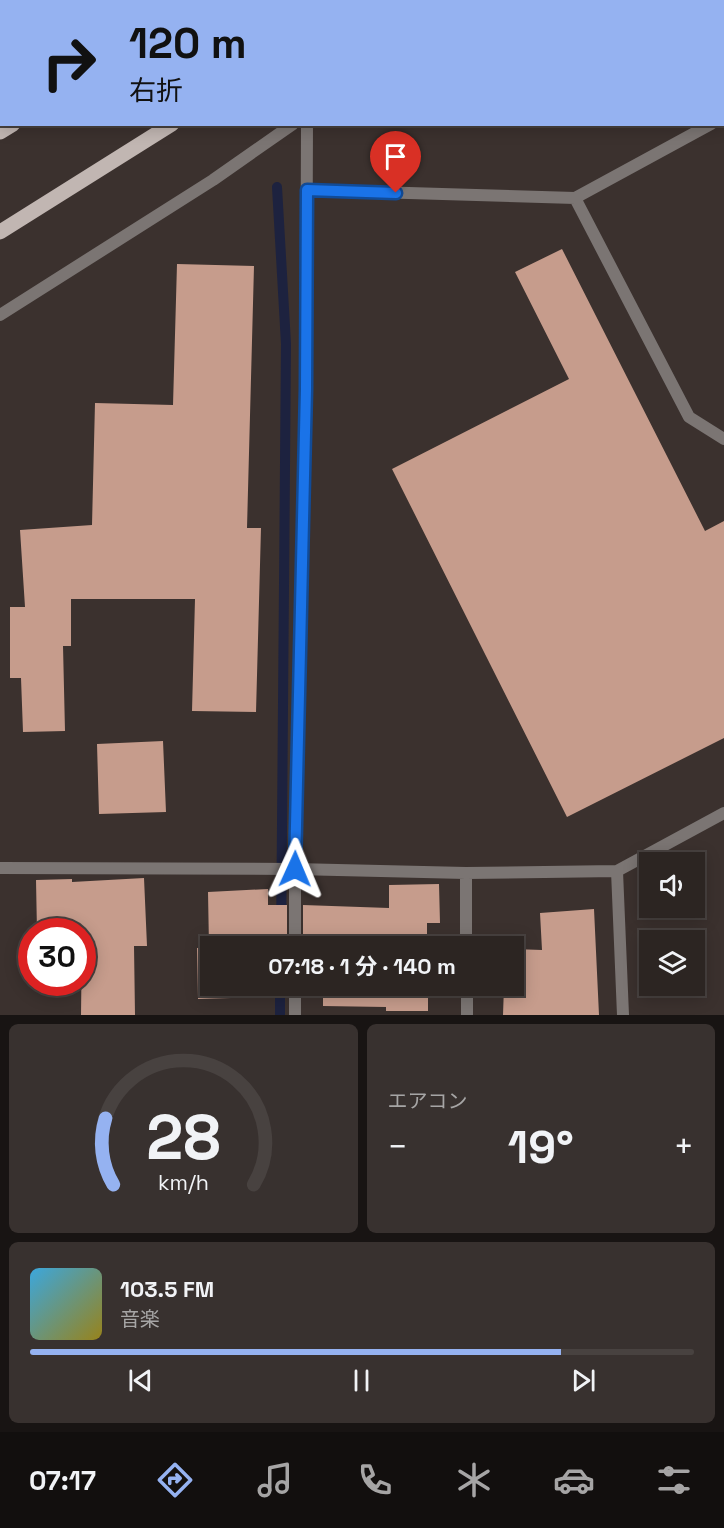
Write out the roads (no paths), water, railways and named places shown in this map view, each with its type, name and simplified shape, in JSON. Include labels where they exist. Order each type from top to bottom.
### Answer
[{"type":"main road","points":[[0,232],[169,126]]},
{"type":"street","points":[[0,315],[213,180],[290,126]]},
{"type":"street","points":[[295,936],[306,389],[307,126]]},
{"type":"street","points":[[307,190],[575,198],[707,126]]},
{"type":"street","points":[[575,198],[689,417],[724,439]]},
{"type":"street","points":[[0,868],[295,869],[466,873],[617,871],[724,813]]},
{"type":"street","points":[[617,871],[623,1015]]},
{"type":"street","points":[[466,873],[466,936]]},
{"type":"street","points":[[295,996],[295,1015]]},
{"type":"street","points":[[467,996],[467,1015]]},
{"type":"waterway","points":[[277,187],[286,344],[281,936]]},
{"type":"waterway","points":[[280,996],[280,1015]]}]
